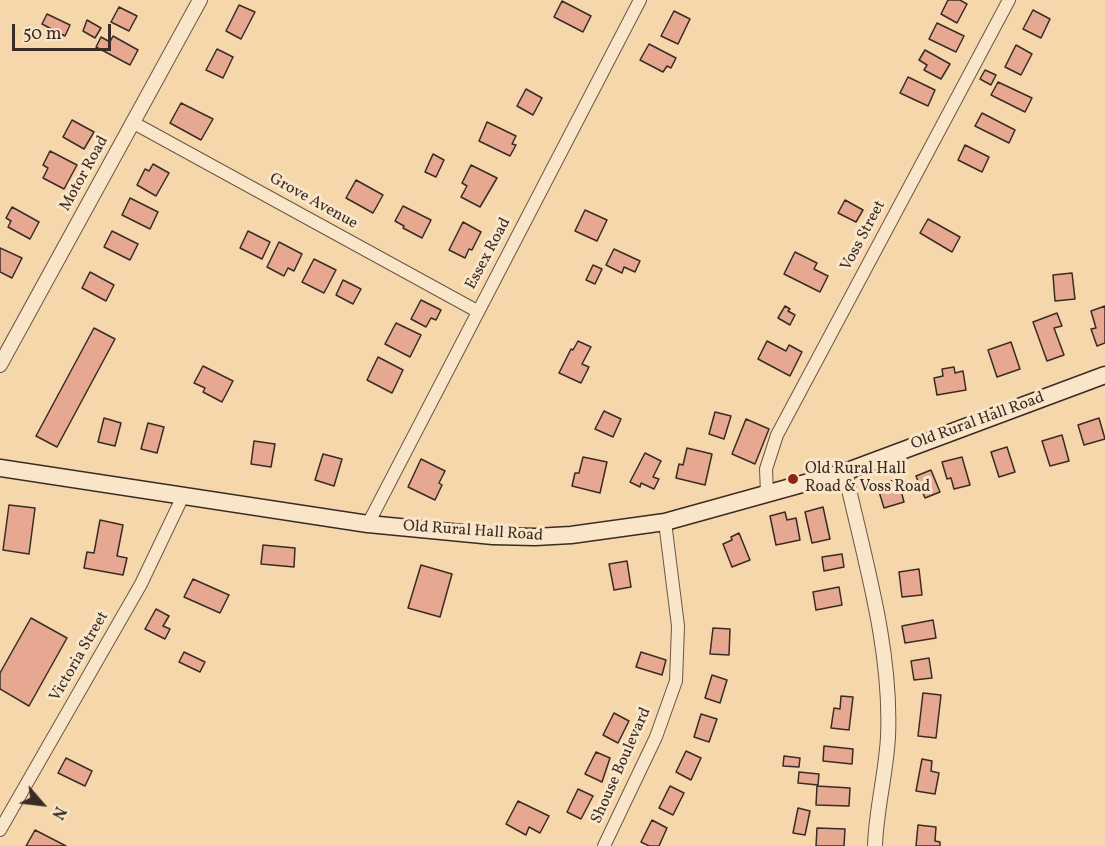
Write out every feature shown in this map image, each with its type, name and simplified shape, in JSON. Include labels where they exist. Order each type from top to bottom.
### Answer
[{"type":"main road","name":"Old Rural Hall Road","points":[[0,468],[368,524],[493,536],[535,537],[595,532],[665,522],[845,472],[1105,375]]},
{"type":"street","name":"Motor Road","points":[[0,365],[200,0]]},
{"type":"street","name":"Essex Road","points":[[368,524],[640,0]]},
{"type":"street","name":"Voss Street","points":[[767,493],[766,469],[777,435],[1009,0]]},
{"type":"street","name":"Grove Avenue","points":[[132,122],[477,311]]},
{"type":"street","points":[[845,472],[876,612],[888,701],[887,749],[874,846]]},
{"type":"street","name":"Victoria Street","points":[[0,830],[141,584],[183,496]]},
{"type":"street","name":"Shouse Boulevard","points":[[603,846],[656,737],[676,681],[678,626],[665,522]]},
{"type":"building","points":[[948,0],[960,0],[967,4],[957,23],[941,14]]},
{"type":"building","points":[[562,1],[591,16],[583,32],[554,17]]},
{"type":"building","points":[[239,5],[255,12],[241,39],[226,31]]},
{"type":"building","points":[[119,7],[137,16],[129,31],[111,22]]},
{"type":"building","points":[[1033,10],[1050,19],[1041,38],[1023,29]]},
{"type":"building","points":[[674,11],[690,19],[678,44],[661,36]]},
{"type":"building","points":[[47,14],[70,25],[65,36],[42,24]]},
{"type":"building","points":[[87,20],[101,28],[95,38],[83,31]]},
{"type":"building","points":[[937,23],[964,36],[956,52],[929,39]]},
{"type":"building","points":[[113,36],[138,50],[130,65],[96,47],[101,37],[110,42]]},
{"type":"building","points":[[649,44],[676,58],[671,68],[667,66],[663,72],[640,60]]},
{"type":"building","points":[[1016,45],[1032,54],[1021,75],[1005,67]]},
{"type":"building","points":[[217,49],[233,57],[223,78],[206,70]]},
{"type":"building","points":[[925,50],[950,64],[941,79],[924,70],[927,65],[919,60]]},
{"type":"building","points":[[985,70],[996,75],[991,85],[980,79]]},
{"type":"building","points":[[908,77],[935,90],[928,106],[900,93]]},
{"type":"building","points":[[998,82],[1032,98],[1025,112],[991,95]]},
{"type":"building","points":[[526,89],[542,98],[533,115],[517,106]]},
{"type":"building","points":[[181,103],[213,119],[201,140],[170,123]]},
{"type":"building","points":[[982,113],[1015,130],[1009,143],[975,126]]},
{"type":"building","points":[[72,120],[94,132],[84,149],[63,137]]},
{"type":"building","points":[[487,122],[516,136],[512,144],[516,145],[510,156],[479,141]]},
{"type":"building","points":[[965,145],[989,157],[982,172],[958,160]]},
{"type":"building","points":[[50,151],[77,165],[64,189],[43,178],[48,168],[43,165]]},
{"type":"building","points":[[433,154],[444,160],[436,177],[425,172]]},
{"type":"building","points":[[153,164],[169,173],[156,196],[137,185],[145,169],[149,171]]},
{"type":"building","points":[[471,165],[497,178],[480,207],[461,197],[467,186],[462,183]]},
{"type":"building","points":[[356,180],[383,195],[373,213],[346,198]]},
{"type":"building","points":[[130,198],[158,212],[150,229],[122,215]]},
{"type":"building","points":[[845,200],[863,210],[856,222],[838,213]]},
{"type":"building","points":[[403,206],[431,220],[422,238],[395,221]]},
{"type":"building","points":[[12,207],[39,222],[30,239],[8,227],[11,221],[6,218]]},
{"type":"building","points":[[585,210],[607,220],[597,241],[575,231]]},
{"type":"building","points":[[928,219],[960,237],[952,252],[920,233]]},
{"type":"building","points":[[463,222],[481,232],[465,258],[449,250]]},
{"type":"building","points":[[112,231],[138,244],[130,260],[104,247]]},
{"type":"building","points":[[248,231],[270,242],[262,259],[240,248]]},
{"type":"building","points":[[279,242],[302,254],[294,271],[288,268],[284,276],[267,267]]},
{"type":"building","points":[[0,248],[22,258],[12,278],[0,272]]},
{"type":"building","points":[[614,249],[640,261],[635,272],[624,267],[622,273],[606,265]]},
{"type":"building","points":[[795,252],[817,263],[814,269],[828,276],[820,292],[784,274]]},
{"type":"building","points":[[314,259],[336,270],[324,293],[302,282]]},
{"type":"building","points":[[593,265],[602,269],[595,284],[586,280]]},
{"type":"building","points":[[90,272],[114,285],[106,301],[82,288]]},
{"type":"building","points":[[1072,273],[1075,299],[1055,301],[1053,275]]},
{"type":"building","points":[[343,280],[361,289],[353,304],[336,295]]},
{"type":"building","points":[[421,300],[441,310],[436,320],[431,318],[426,327],[411,319]]},
{"type":"building","points":[[785,306],[795,315],[790,325],[778,318]]},
{"type":"building","points":[[1105,306],[1105,343],[1097,346],[1091,329],[1096,328],[1091,311]]},
{"type":"building","points":[[1057,313],[1062,326],[1054,328],[1064,355],[1047,361],[1033,322]]},
{"type":"building","points":[[396,323],[421,335],[410,357],[385,344]]},
{"type":"building","points":[[94,328],[115,339],[57,447],[36,436]]},
{"type":"building","points":[[578,341],[591,347],[582,364],[589,367],[581,383],[559,373],[571,349],[573,350]]},
{"type":"building","points":[[767,341],[786,351],[789,345],[802,352],[790,376],[758,359]]},
{"type":"building","points":[[1011,342],[1020,369],[997,377],[988,350]]},
{"type":"building","points":[[378,357],[403,370],[392,393],[367,380]]},
{"type":"building","points":[[203,366],[233,381],[222,402],[203,392],[205,388],[194,383]]},
{"type":"building","points":[[954,367],[955,373],[963,371],[966,390],[937,395],[934,378],[943,376],[942,369]]},
{"type":"building","points":[[604,411],[621,419],[613,437],[595,429]]},
{"type":"building","points":[[715,412],[731,416],[724,439],[709,434]]},
{"type":"building","points":[[104,418],[121,423],[115,446],[98,442]]},
{"type":"building","points":[[1099,418],[1105,439],[1084,445],[1078,425]]},
{"type":"building","points":[[746,419],[769,429],[755,464],[732,454]]},
{"type":"building","points":[[148,423],[164,427],[157,453],[141,449]]},
{"type":"building","points":[[1062,435],[1069,461],[1050,466],[1042,441]]},
{"type":"building","points":[[254,441],[275,444],[271,467],[251,464]]},
{"type":"building","points":[[1007,447],[1015,472],[999,477],[991,452]]},
{"type":"building","points":[[687,448],[712,454],[705,485],[676,478],[679,464],[683,465]]},
{"type":"building","points":[[645,453],[661,461],[653,477],[659,479],[654,489],[641,483],[640,487],[630,482]]},
{"type":"building","points":[[323,454],[342,459],[334,486],[315,480]]},
{"type":"building","points":[[583,457],[607,462],[600,493],[572,486],[575,473],[579,473]]},
{"type":"building","points":[[962,457],[970,485],[954,489],[951,478],[947,479],[942,462]]},
{"type":"building","points":[[421,459],[445,471],[435,500],[408,487]]},
{"type":"building","points":[[931,470],[940,492],[925,498],[916,476]]},
{"type":"building","points":[[898,479],[904,502],[884,508],[877,485]]},
{"type":"building","points":[[9,505],[35,508],[29,554],[3,550]]},
{"type":"building","points":[[823,507],[830,539],[812,543],[805,512]]},
{"type":"building","points":[[785,512],[787,520],[796,518],[800,540],[776,545],[770,516]]},
{"type":"building","points":[[100,520],[123,525],[117,556],[127,558],[123,575],[84,568],[87,552],[94,553]]},
{"type":"building","points":[[739,533],[750,560],[732,567],[723,544],[732,540],[731,537]]},
{"type":"building","points":[[263,545],[295,548],[294,567],[261,564]]},
{"type":"building","points":[[842,554],[844,567],[824,571],[822,557]]},
{"type":"building","points":[[627,561],[631,587],[614,590],[609,564]]},
{"type":"building","points":[[421,565],[452,574],[440,617],[408,608]]},
{"type":"building","points":[[919,569],[922,595],[902,597],[899,572]]},
{"type":"building","points":[[193,579],[229,595],[220,613],[184,597]]},
{"type":"building","points":[[839,587],[842,605],[816,610],[813,592]]},
{"type":"building","points":[[156,609],[169,616],[163,626],[170,629],[165,639],[145,629]]},
{"type":"building","points":[[31,618],[67,638],[29,706],[0,689],[0,673]]},
{"type":"building","points":[[933,620],[936,638],[905,643],[902,626]]},
{"type":"building","points":[[713,628],[730,629],[729,655],[710,654]]},
{"type":"building","points":[[184,652],[205,662],[200,672],[179,662]]},
{"type":"building","points":[[641,652],[666,660],[662,675],[636,667]]},
{"type":"building","points":[[929,658],[932,678],[914,680],[911,661]]},
{"type":"building","points":[[712,675],[727,680],[720,703],[705,698]]},
{"type":"building","points":[[923,693],[941,695],[936,738],[918,736]]},
{"type":"building","points":[[841,696],[853,697],[849,730],[831,728],[834,708],[840,709]]},
{"type":"building","points":[[614,713],[629,721],[618,743],[603,735]]},
{"type":"building","points":[[701,714],[717,719],[709,742],[694,737]]},
{"type":"building","points":[[824,746],[853,749],[852,764],[823,761]]},
{"type":"building","points":[[686,751],[701,758],[691,780],[676,772]]},
{"type":"building","points":[[596,752],[610,758],[602,782],[585,774]]},
{"type":"building","points":[[784,756],[800,758],[799,767],[783,766]]},
{"type":"building","points":[[66,758],[92,771],[85,786],[58,773]]},
{"type":"building","points":[[922,759],[932,761],[931,771],[939,773],[935,794],[916,791]]},
{"type":"building","points":[[799,772],[819,774],[818,785],[798,783]]},
{"type":"building","points":[[670,786],[684,793],[673,815],[659,808]]},
{"type":"building","points":[[817,786],[850,788],[849,806],[816,805]]},
{"type":"building","points":[[578,789],[593,796],[581,819],[567,812]]},
{"type":"building","points":[[518,801],[549,816],[540,833],[529,827],[526,835],[506,824]]},
{"type":"building","points":[[798,808],[810,811],[805,835],[793,833]]},
{"type":"building","points":[[652,820],[667,828],[659,846],[649,846],[641,842]]},
{"type":"building","points":[[918,825],[936,827],[935,841],[940,842],[940,846],[916,846]]},
{"type":"building","points":[[817,828],[845,829],[844,846],[816,846]]},
{"type":"building","points":[[35,830],[66,846],[26,846]]},
{"type":"place","name":"Old Rural Hall Road & Voss Road","points":[[793,479]]}]
